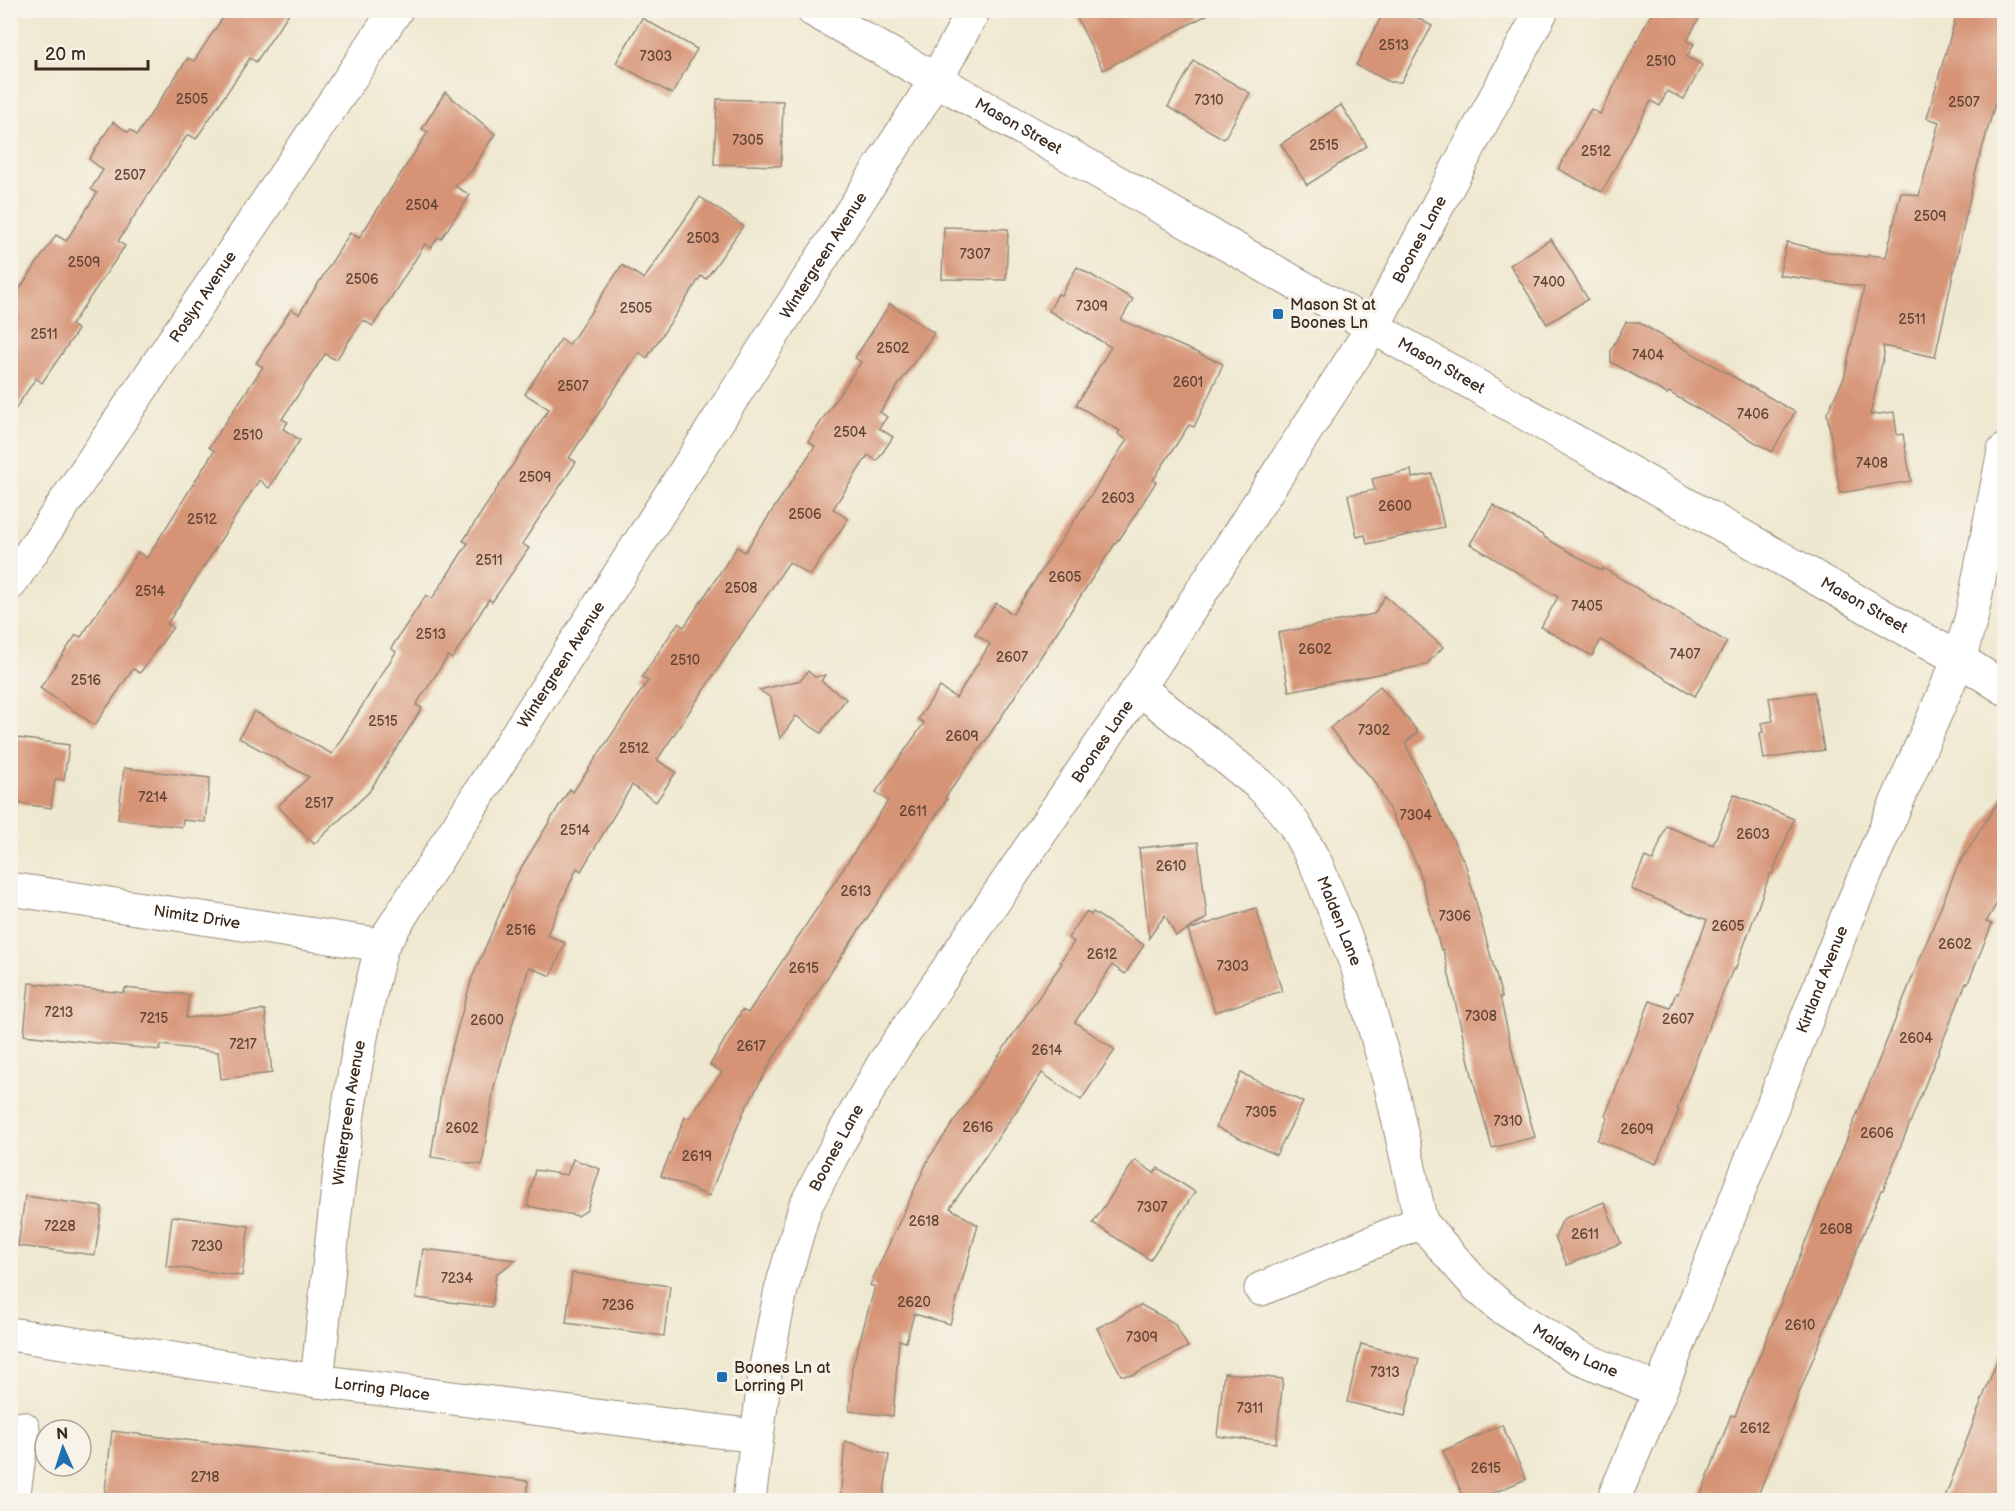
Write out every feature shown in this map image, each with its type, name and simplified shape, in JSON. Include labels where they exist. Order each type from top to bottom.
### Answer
[{"type":"street","name":"Roslyn Avenue","points":[[10,584],[396,10]]},
{"type":"street","name":"Mason Street","points":[[813,10],[1959,659],[2004,688]]},
{"type":"street","name":"Wintergreen Avenue","points":[[317,1381],[346,1129],[368,997],[382,945],[936,80],[974,10]]},
{"type":"street","name":"Boones Lane","points":[[749,1500],[766,1366],[781,1290],[805,1207],[839,1142],[884,1063],[1139,688],[1373,327],[1542,10]]},
{"type":"street","name":"Kirtland Avenue","points":[[1613,1500],[1660,1390],[1847,917],[1959,659],[1971,619],[2004,451]]},
{"type":"street","name":"Malden Lane","points":[[1139,688],[1260,785],[1294,824],[1317,866],[1357,966],[1390,1082],[1421,1222],[1477,1286],[1500,1306],[1577,1356],[1660,1390]]},
{"type":"street","name":"Nimitz Drive","points":[[10,890],[382,945]]},
{"type":"street","points":[[1261,1289],[1421,1222]]},
{"type":"street","name":"Lorring Place","points":[[10,1334],[317,1381],[756,1436]]},
{"type":"street","points":[[13,1500],[23,1428]]},
{"type":"building","points":[[228,10],[291,10],[256,62],[250,58],[196,139],[188,134],[118,241],[125,246],[71,325],[78,330],[42,383],[36,378],[10,417],[10,303],[56,235],[66,241],[97,193],[91,189],[103,170],[89,159],[113,122],[137,135],[188,58],[194,61]]},
{"type":"building","points":[[1073,10],[1216,10],[1103,70]]},
{"type":"building","points":[[1385,10],[1403,10],[1432,26],[1401,82],[1390,82],[1356,65]]},
{"type":"building","points":[[1653,10],[1703,10],[1687,41],[1694,44],[1687,57],[1702,65],[1684,99],[1667,91],[1660,106],[1651,101],[1602,192],[1558,169],[1591,109],[1600,114]]},
{"type":"building","points":[[1958,10],[2004,10],[2004,72],[1975,174],[1935,357],[1883,346],[1884,355],[1870,415],[1894,412],[1897,435],[1903,434],[1911,481],[1840,493],[1827,413],[1844,378],[1864,287],[1779,275],[1787,242],[1828,252],[1886,257],[1901,192],[1919,196],[1939,122],[1927,118]]},
{"type":"building","points":[[642,18],[697,49],[672,94],[616,63]]},
{"type":"building","points":[[1194,61],[1250,93],[1224,139],[1168,107]]},
{"type":"building","points":[[445,92],[495,134],[472,170],[455,186],[470,195],[441,239],[438,237],[431,248],[425,244],[373,326],[363,320],[336,360],[325,354],[282,419],[288,422],[283,429],[300,440],[269,488],[259,480],[167,624],[173,627],[140,673],[133,669],[95,725],[40,688],[76,635],[81,637],[138,552],[147,558],[214,451],[209,447],[263,367],[256,363],[291,309],[299,314],[350,233],[359,238],[428,132],[422,129]]},
{"type":"building","points":[[717,99],[783,101],[781,166],[714,164]]},
{"type":"building","points":[[1341,105],[1367,146],[1307,185],[1281,144]]},
{"type":"building","points":[[700,197],[743,226],[706,279],[701,276],[647,358],[639,352],[569,458],[576,462],[522,544],[529,548],[492,602],[489,599],[452,659],[448,656],[416,705],[422,708],[369,792],[314,844],[278,806],[309,777],[239,738],[254,711],[332,754],[396,652],[391,648],[426,595],[432,599],[468,543],[463,541],[549,409],[525,394],[561,339],[569,345],[622,265],[644,279]]},
{"type":"building","points":[[944,227],[1008,229],[1006,280],[942,279]]},
{"type":"building","points":[[1551,239],[1588,299],[1547,324],[1510,265]]},
{"type":"building","points":[[1077,267],[1133,299],[1121,320],[1223,364],[1210,393],[1194,427],[1189,425],[1153,480],[1156,482],[1119,540],[774,1057],[744,1111],[709,1196],[661,1176],[685,1117],[689,1118],[722,1072],[710,1065],[742,1010],[748,1013],[888,801],[876,792],[924,723],[918,719],[940,687],[956,698],[990,644],[975,634],[996,603],[1013,614],[1127,440],[1118,434],[1120,431],[1076,405],[1111,347],[1049,311]]},
{"type":"building","points":[[890,304],[934,333],[880,412],[887,417],[879,428],[893,437],[877,461],[868,455],[833,509],[848,519],[810,576],[789,562],[657,760],[676,772],[656,802],[632,785],[581,871],[577,868],[547,935],[565,943],[551,976],[529,967],[494,1087],[482,1165],[431,1157],[444,1075],[472,978],[516,876],[570,789],[573,792],[648,681],[642,677],[678,623],[684,627],[737,547],[745,552],[815,446],[808,441],[861,362],[855,358]]},
{"type":"building","points":[[1626,322],[1638,322],[1795,412],[1772,452],[1669,392],[1667,394],[1611,362],[1611,350]]},
{"type":"building","points":[[1411,470],[1412,478],[1432,474],[1444,527],[1367,544],[1365,535],[1357,537],[1348,495],[1375,490],[1372,479]]},
{"type":"building","points":[[1493,505],[1602,571],[1603,568],[1727,642],[1695,696],[1601,640],[1592,656],[1541,627],[1558,597],[1470,544]]},
{"type":"building","points":[[1385,596],[1443,647],[1426,665],[1289,691],[1278,633],[1374,614]]},
{"type":"building","points":[[808,671],[815,677],[825,675],[821,681],[846,699],[821,733],[796,716],[780,739],[771,698],[759,690],[801,680]]},
{"type":"building","points":[[1380,686],[1418,732],[1405,743],[1466,866],[1502,997],[1500,997],[1519,1080],[1535,1137],[1492,1148],[1473,1079],[1443,949],[1441,950],[1418,867],[1377,785],[1330,728]]},
{"type":"building","points":[[1814,692],[1824,750],[1764,759],[1760,733],[1763,732],[1761,723],[1773,721],[1769,698]]},
{"type":"building","points":[[10,737],[69,745],[64,780],[55,779],[51,808],[10,802]]},
{"type":"building","points":[[124,768],[210,778],[205,822],[183,820],[182,827],[118,819]]},
{"type":"building","points":[[2004,792],[2004,891],[1986,922],[1992,924],[1883,1190],[1881,1190],[1756,1500],[1699,1500],[1731,1415],[1735,1416],[1957,867]]},
{"type":"building","points":[[1734,794],[1794,819],[1772,874],[1770,874],[1735,970],[1733,969],[1707,1031],[1677,1109],[1679,1110],[1656,1164],[1597,1140],[1608,1118],[1605,1116],[1650,1001],[1670,1008],[1676,993],[1678,994],[1707,920],[1631,889],[1645,857],[1653,861],[1666,826],[1713,845]]},
{"type":"building","points":[[1198,842],[1207,918],[1176,936],[1165,915],[1149,938],[1139,848]]},
{"type":"building","points":[[1256,908],[1282,991],[1215,1012],[1188,930]]},
{"type":"building","points":[[1086,912],[1091,915],[1093,912],[1144,945],[1125,974],[1112,965],[1075,1022],[1115,1050],[1081,1100],[1042,1073],[950,1208],[978,1225],[950,1324],[914,1314],[906,1342],[899,1340],[893,1416],[849,1411],[852,1368],[875,1287],[870,1285],[929,1158],[1062,963],[1060,962],[1074,942],[1068,938]]},
{"type":"building","points":[[29,983],[124,993],[125,988],[189,995],[186,1018],[265,1010],[272,1073],[221,1079],[218,1052],[161,1045],[160,1050],[24,1035]]},
{"type":"building","points":[[1241,1073],[1303,1102],[1276,1155],[1216,1127]]},
{"type":"building","points":[[573,1159],[600,1169],[587,1210],[578,1216],[527,1206],[535,1170],[567,1175]]},
{"type":"building","points":[[1135,1160],[1154,1173],[1158,1168],[1195,1192],[1150,1260],[1093,1223]]},
{"type":"building","points":[[25,1196],[102,1207],[95,1255],[18,1246]]},
{"type":"building","points":[[1604,1202],[1621,1243],[1567,1265],[1555,1237],[1563,1219]]},
{"type":"building","points":[[172,1216],[249,1226],[242,1276],[166,1266]]},
{"type":"building","points":[[423,1249],[516,1260],[496,1274],[492,1307],[416,1298]]},
{"type":"building","points":[[572,1273],[670,1286],[664,1336],[566,1323]]},
{"type":"building","points":[[1141,1305],[1174,1323],[1188,1347],[1133,1375],[1121,1375],[1097,1328]]},
{"type":"building","points":[[1361,1344],[1419,1359],[1405,1416],[1347,1402]]},
{"type":"building","points":[[2002,1347],[2004,1348],[2004,1500],[1944,1500]]},
{"type":"building","points":[[1224,1373],[1283,1379],[1276,1443],[1217,1436]]},
{"type":"building","points":[[1502,1425],[1526,1479],[1477,1500],[1465,1500],[1443,1451]]},
{"type":"building","points":[[112,1431],[528,1481],[527,1500],[104,1500]]},
{"type":"building","points":[[845,1441],[889,1455],[883,1500],[840,1500]]},
{"type":"place","name":"Mason St at Boones Ln","points":[[1278,314]]},
{"type":"place","name":"Boones Ln at Lorring Pl","points":[[722,1377]]}]
